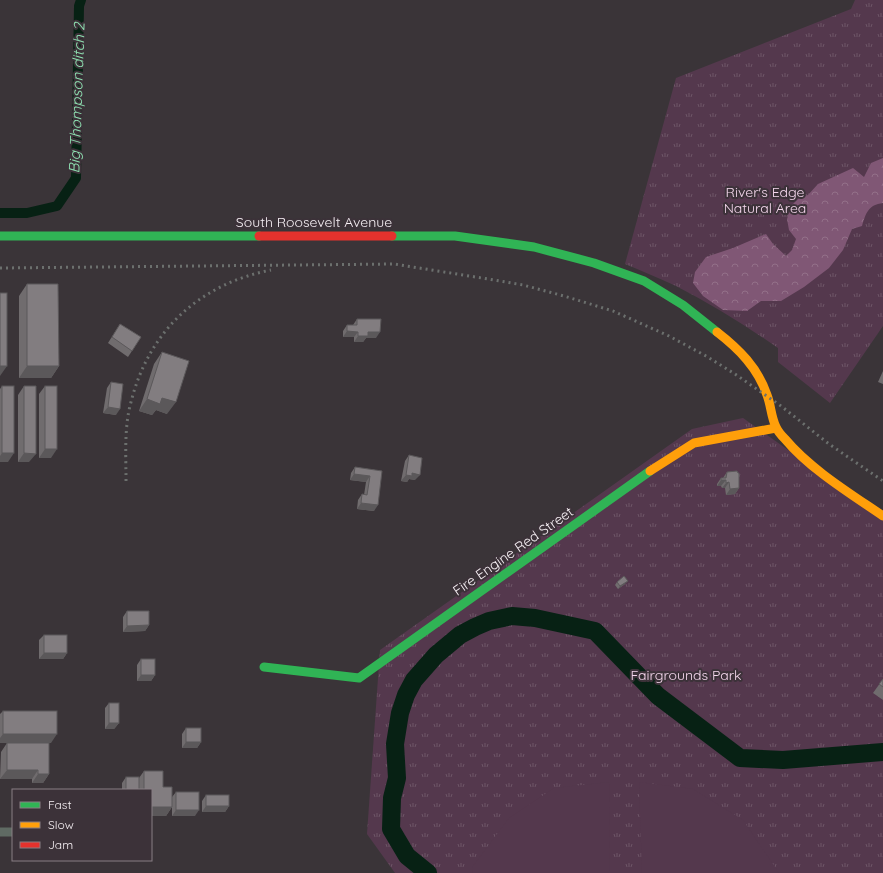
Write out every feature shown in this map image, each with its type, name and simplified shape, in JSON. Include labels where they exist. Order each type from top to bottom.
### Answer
[{"type":"street","name":"South Roosevelt Avenue","points":[[0,236],[455,236],[534,247],[594,263],[624,274],[644,282],[683,305],[720,334],[747,359],[757,372],[763,383],[776,428]]},
{"type":"street","points":[[776,428],[789,444],[807,461],[844,490],[883,516]]},
{"type":"street","name":"Fire Engine Red Street","points":[[264,667],[359,678],[666,460],[694,443],[776,428]]},
{"type":"street","points":[[0,832],[12,832]]},
{"type":"green space","name":"River's Edge Natural Area","points":[[855,0],[883,0],[883,326],[830,403],[778,362],[778,348],[766,339],[689,293],[670,283],[625,264],[676,78],[851,9]]},
{"type":"green space","points":[[883,158],[883,203],[878,204],[868,210],[862,226],[852,229],[843,250],[829,268],[804,287],[781,301],[761,301],[747,311],[723,310],[703,296],[693,283],[695,272],[706,257],[733,248],[766,234],[773,244],[786,256],[792,250],[796,239],[789,230],[787,219],[791,206],[799,198],[808,195],[818,184],[853,168],[864,177],[871,163]]},
{"type":"green space","name":"Fairgrounds Park","points":[[743,418],[883,517],[883,873],[395,873],[367,834],[380,650],[692,429]]},
{"type":"green space","points":[[610,782],[609,873],[472,873],[473,866],[509,818],[554,788]]},
{"type":"green space","points":[[639,782],[693,789],[743,820],[779,873],[642,873]]},
{"type":"building","points":[[27,284],[58,284],[59,366],[27,366]]},
{"type":"building","points":[[0,293],[7,293],[7,366],[0,366]]},
{"type":"building","points":[[357,319],[381,319],[380,332],[368,332],[368,336],[358,336],[358,332],[347,331],[347,325],[357,325]]},
{"type":"building","points":[[120,324],[141,337],[132,351],[112,337]]},
{"type":"building","points":[[162,352],[189,361],[176,402],[162,398],[160,404],[147,399]]},
{"type":"building","points":[[111,382],[123,384],[120,409],[108,407]]},
{"type":"building","points":[[2,386],[14,386],[14,453],[2,453]]},
{"type":"building","points":[[24,386],[36,386],[36,454],[24,453]]},
{"type":"building","points":[[45,386],[57,386],[57,449],[45,449]]},
{"type":"building","points":[[409,455],[422,458],[420,475],[412,473],[412,476],[406,475]]},
{"type":"building","points":[[355,467],[382,471],[378,505],[361,503],[362,494],[367,495],[370,476],[354,474]]},
{"type":"building","points":[[737,471],[739,473],[739,488],[730,489],[729,482],[726,483],[726,480],[721,480],[721,478],[726,478],[727,472]]},
{"type":"building","points":[[624,576],[628,581],[620,586],[617,582]]},
{"type":"building","points":[[127,611],[149,611],[149,625],[127,626]]},
{"type":"building","points":[[44,635],[67,635],[67,653],[44,653]]},
{"type":"building","points":[[141,659],[155,659],[155,675],[141,675]]},
{"type":"building","points":[[883,679],[883,687],[879,684]]},
{"type":"building","points":[[109,703],[119,703],[119,723],[109,723]]},
{"type":"building","points":[[3,711],[57,711],[57,734],[3,734]]},
{"type":"building","points":[[186,728],[201,728],[201,742],[186,742]]},
{"type":"building","points":[[7,743],[49,743],[49,774],[38,774],[38,770],[7,770]]},
{"type":"building","points":[[144,771],[163,771],[163,787],[172,787],[172,807],[152,807],[152,789],[144,789]]},
{"type":"building","points":[[126,777],[139,777],[139,789],[126,789]]},
{"type":"building","points":[[176,792],[199,792],[199,810],[176,810]]},
{"type":"building","points":[[206,795],[229,795],[229,806],[206,806]]},
{"type":"waterway","name":"Big Thompson ditch 2","points":[[0,213],[27,213],[57,206],[76,178],[79,6],[81,0]]},
{"type":"waterway","points":[[428,873],[407,856],[391,829],[392,798],[397,778],[395,744],[400,713],[406,695],[414,680],[436,655],[460,635],[489,621],[512,616],[535,618],[595,631],[658,696],[740,758],[783,760],[883,752]]},
{"type":"railway","points":[[0,268],[394,264],[523,285],[613,311],[669,336],[706,356],[781,406],[829,444],[883,481]]},
{"type":"railway","points":[[126,481],[126,431],[131,402],[139,376],[150,353],[164,332],[181,314],[200,299],[222,286],[245,277],[271,270]]},
{"type":"traffic: fast","points":[[0,236],[259,236]]},
{"type":"traffic: fast","points":[[392,236],[455,236],[534,247],[594,263],[644,281],[683,305],[717,332]]},
{"type":"traffic: fast","points":[[264,667],[359,678],[650,471]]},
{"type":"traffic: slow","points":[[717,332],[740,352],[758,376],[768,399],[774,423],[781,435],[806,461],[883,516]]},
{"type":"traffic: slow","points":[[650,471],[694,443],[776,428]]},
{"type":"traffic: jam","points":[[259,236],[392,236]]}]
